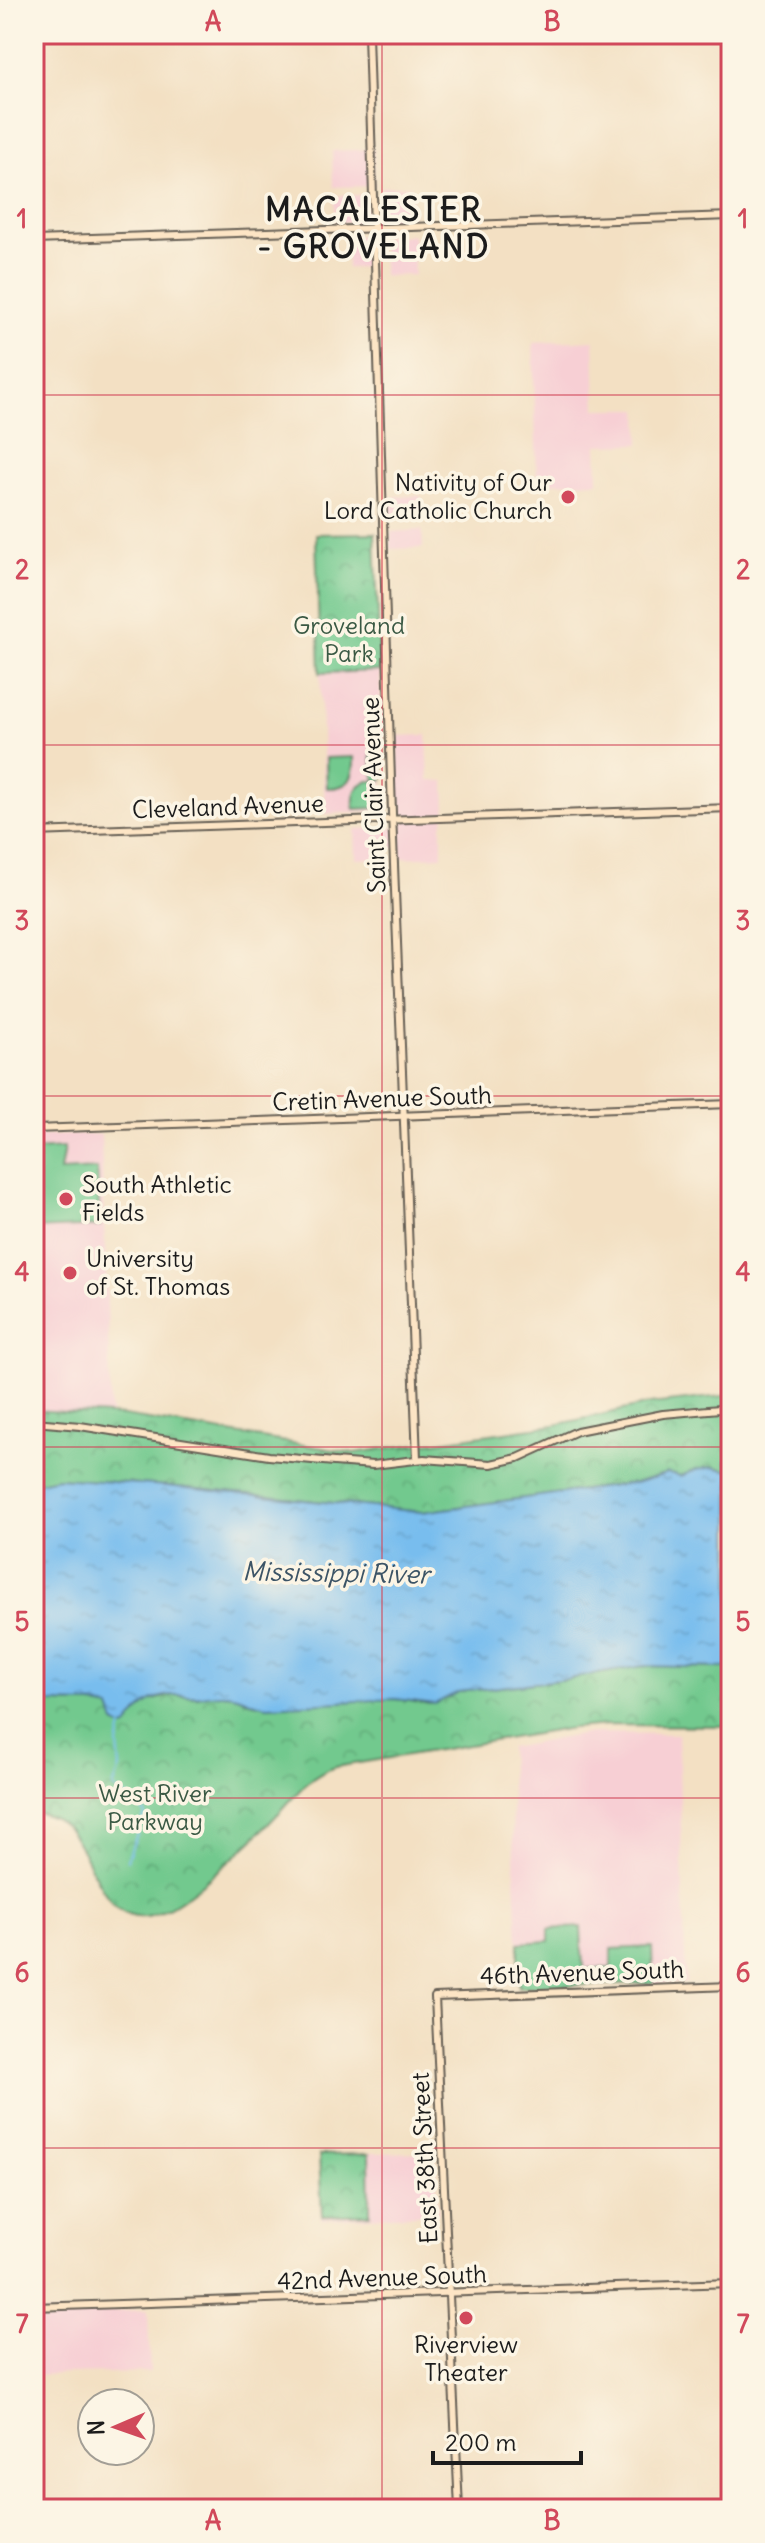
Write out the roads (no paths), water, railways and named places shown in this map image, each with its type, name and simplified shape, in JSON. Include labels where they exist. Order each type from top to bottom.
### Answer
[{"type":"street","name":"Saint Clair Avenue","points":[[368,34],[392,820],[417,1459]]},
{"type":"street","points":[[34,240],[731,216]]},
{"type":"street","name":"Cleveland Avenue","points":[[34,832],[731,808]]},
{"type":"street","name":"Cretin Avenue South","points":[[34,1129],[731,1104]]},
{"type":"street","points":[[34,1422],[80,1426],[269,1456],[363,1465],[417,1459],[491,1464],[518,1458],[577,1431],[655,1415],[731,1408]]},
{"type":"street","name":"46th Avenue South","points":[[435,1997],[731,1986]]},
{"type":"street","name":"East 38th Street","points":[[435,1997],[459,2509]]},
{"type":"street","name":"42nd Avenue South","points":[[34,2307],[731,2283]]},
{"type":"water","name":"Mississippi River","points":[[730,1459],[731,1665],[725,1668],[643,1666],[568,1679],[458,1692],[435,1704],[395,1699],[268,1706],[229,1694],[177,1695],[153,1700],[127,1727],[122,1728],[115,1723],[110,1708],[92,1704],[50,1703],[34,1692],[34,1483],[58,1478],[167,1486],[422,1512],[635,1483],[668,1473],[681,1476],[713,1467],[730,1471],[726,1462]]},
{"type":"waterway","points":[[122,1727],[118,1745],[120,1768],[113,1788],[137,1803],[145,1814],[127,1860]]},
{"type":"place","name":"Nativity of Our Lord Catholic Church","points":[[568,497]]},
{"type":"place","name":"South Athletic Fields","points":[[66,1199]]},
{"type":"place","name":"University of St. Thomas","points":[[70,1273]]},
{"type":"place","name":"Riverview Theater","points":[[466,2318]]},
{"type":"district","name":"MACALESTER - GROVELAND","points":[[374,228]]},
{"type":"park label","name":"Groveland Park","points":[[349,640]]},
{"type":"park label","name":"West River Parkway","points":[[155,1808]]}]
